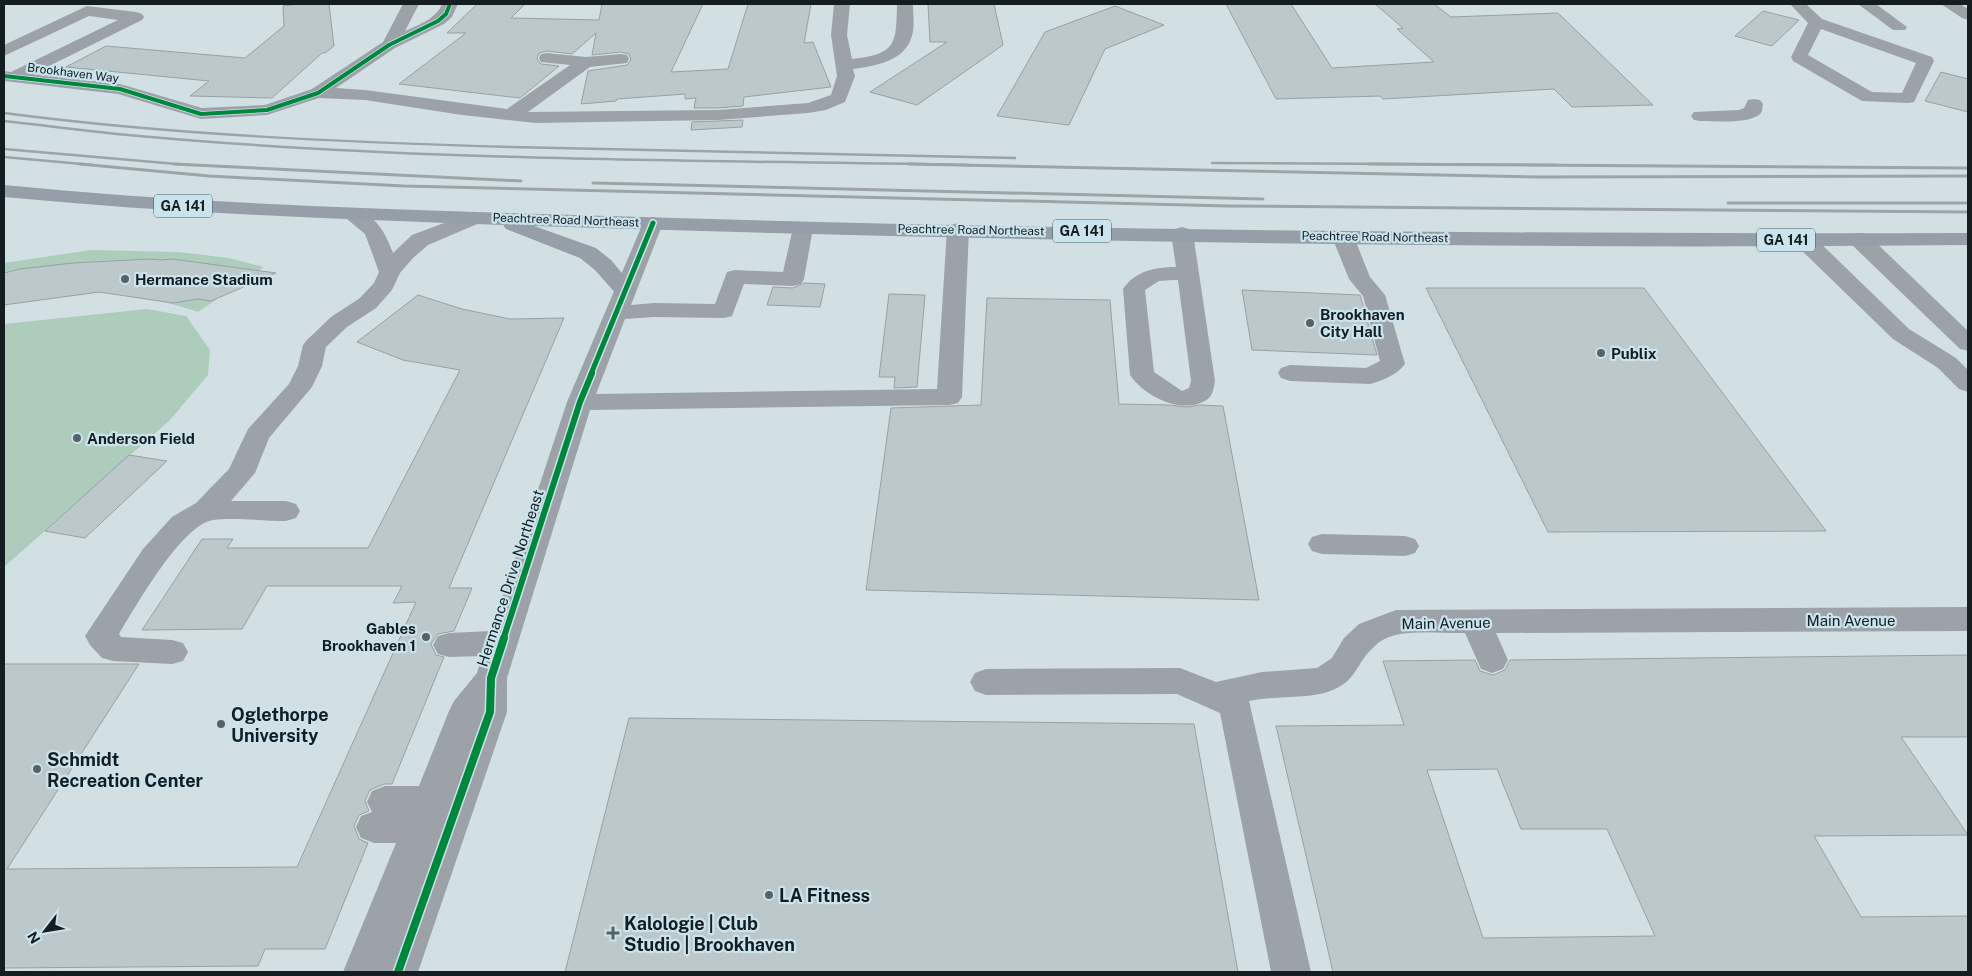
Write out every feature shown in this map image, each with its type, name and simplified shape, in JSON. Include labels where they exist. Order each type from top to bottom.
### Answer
[{"type":"highway","name":"Peachtree Road Northeast","points":[[10,194],[116,202],[351,214],[803,228],[958,229],[1343,237],[1804,240],[1968,239]]},
{"type":"highway","points":[[498,218],[534,234],[588,253],[602,265],[620,301]]},
{"type":"street","name":"Brookhaven Way","points":[[399,31],[410,4]]},
{"type":"street","points":[[399,31],[420,8],[420,4]]},
{"type":"street","name":"Brookhaven Way","points":[[8,76],[120,89],[201,114],[267,110],[318,93],[399,31],[438,21],[446,14],[450,4]]},
{"type":"street","points":[[318,93],[365,95],[536,118],[718,115],[820,106],[839,98],[846,76],[840,35],[842,4]]},
{"type":"street","points":[[844,65],[875,62],[899,46],[904,34],[905,4]]},
{"type":"street","points":[[1798,4],[1816,22],[1926,61],[1908,98],[1868,97],[1799,57],[1816,22]]},
{"type":"street","points":[[1866,4],[1899,26]]},
{"type":"street","points":[[1949,4],[1968,15]]},
{"type":"street","name":"Brookhaven Way","points":[[4,51],[87,11],[136,17],[8,76]]},
{"type":"street","points":[[399,31],[438,21]]},
{"type":"street","points":[[548,58],[586,62],[621,59]]},
{"type":"street","points":[[511,115],[586,62]]},
{"type":"street","points":[[1700,116],[1741,115],[1753,111],[1754,104]]},
{"type":"street","points":[[351,214],[374,231],[390,272]]},
{"type":"street","points":[[172,652],[113,649],[101,636],[153,556],[182,524],[206,510],[241,473],[257,435],[300,387],[310,366],[315,345],[339,322],[368,303],[384,285],[390,272],[405,253],[420,240],[475,218]]},
{"type":"street","name":"Hermance Drive Northeast","points":[[398,972],[490,712],[491,678],[580,402],[653,223]]},
{"type":"street","points":[[620,301],[654,310],[724,311],[735,277],[793,278],[803,228]]},
{"type":"street","points":[[580,402],[616,404],[949,397],[958,229]]},
{"type":"street","points":[[1182,233],[1189,274],[1203,380],[1200,393],[1184,399],[1171,396],[1142,375],[1134,289],[1145,280],[1158,275],[1168,273],[1189,274]]},
{"type":"street","points":[[1290,373],[1370,376],[1393,364],[1374,295],[1360,279],[1343,237]]},
{"type":"street","points":[[1859,239],[1968,344]]},
{"type":"street","points":[[1804,240],[1901,334],[1947,362],[1968,384]]},
{"type":"street","points":[[206,510],[286,511]]},
{"type":"street","points":[[1322,544],[1405,546]]},
{"type":"street","name":"Main Avenue","points":[[1214,696],[1262,685],[1324,680],[1343,667],[1355,647],[1370,632],[1396,622],[1968,619]]},
{"type":"street","points":[[1475,622],[1492,660]]},
{"type":"street","points":[[449,645],[502,643]]},
{"type":"street","name":"Hermance Drive Northeast","points":[[363,972],[466,711],[491,678]]},
{"type":"street","points":[[986,682],[1180,681],[1235,705],[1291,972]]},
{"type":"street","points":[[380,815],[425,814]]},
{"type":"green space","name":"Hermance Stadium","points":[[91,250],[178,252],[229,258],[264,267],[198,312],[148,298],[101,292],[55,294],[4,303],[4,263]]},
{"type":"green space","name":"Anderson Field","points":[[147,309],[186,316],[210,350],[208,375],[170,420],[4,567],[4,324]]},
{"type":"building","points":[[329,4],[334,46],[325,53],[322,53],[272,98],[190,96],[209,81],[66,67],[106,46],[245,58],[284,26],[283,6]]},
{"type":"building","points":[[477,4],[525,4],[511,18],[599,20],[602,4],[703,4],[671,72],[728,69],[748,4],[811,4],[804,43],[813,42],[831,87],[744,97],[743,106],[718,108],[694,108],[696,98],[685,99],[685,94],[617,99],[616,101],[581,104],[588,71],[627,65],[631,60],[629,54],[621,52],[592,55],[596,33],[572,54],[547,51],[539,53],[537,59],[541,64],[559,66],[520,98],[399,84],[466,33],[447,33]]},
{"type":"building","points":[[928,4],[994,4],[1003,45],[917,105],[870,92],[947,42],[930,42]]},
{"type":"building","points":[[1226,4],[1291,4],[1332,68],[1434,62],[1397,29],[1403,28],[1375,4],[1434,4],[1451,17],[1558,13],[1653,105],[1572,107],[1554,89],[1383,99],[1380,96],[1276,99]]},
{"type":"building","points":[[1115,6],[1164,25],[1105,49],[1069,125],[997,116],[1045,32]]},
{"type":"building","points":[[1763,11],[1799,20],[1772,46],[1735,36]]},
{"type":"building","points":[[1941,72],[1968,79],[1968,112],[1925,101]]},
{"type":"building","points":[[743,120],[742,127],[691,130],[692,122]]},
{"type":"building","name":"Hermance Stadium","points":[[172,259],[276,273],[211,301],[198,299],[173,303],[99,292],[4,305],[4,273],[20,269],[73,263]]},
{"type":"building","points":[[804,283],[825,284],[820,307],[767,305],[773,287],[793,288]]},
{"type":"building","points":[[1426,288],[1644,288],[1826,531],[1548,532]]},
{"type":"building","name":"Brookhaven City Hall","points":[[1242,290],[1360,295],[1377,355],[1252,350]]},
{"type":"building","points":[[889,294],[925,295],[917,387],[894,388],[895,377],[879,377]]},
{"type":"building","name":"Gables Brookhaven 1","points":[[418,295],[462,309],[510,319],[564,318],[449,588],[472,588],[454,631],[438,634],[431,644],[436,655],[444,657],[392,784],[384,784],[370,790],[365,801],[369,811],[359,815],[354,826],[359,839],[368,843],[325,949],[265,949],[258,966],[4,968],[4,664],[139,664],[7,869],[297,867],[416,602],[393,603],[402,586],[267,586],[242,629],[142,630],[202,539],[233,539],[227,548],[368,548],[460,370],[403,360],[357,342]]},
{"type":"building","points":[[987,298],[1110,300],[1119,404],[1187,407],[1199,405],[1223,406],[1259,600],[866,590],[891,408],[981,405]]},
{"type":"building","points":[[129,455],[167,461],[85,538],[45,531]]},
{"type":"building","points":[[1968,655],[1968,737],[1901,737],[1968,835],[1814,836],[1861,917],[1968,916],[1968,972],[1333,972],[1276,726],[1404,725],[1383,661],[1475,660],[1480,671],[1493,675],[1505,670],[1510,660]],"holes":[[[1497,769],[1521,829],[1607,829],[1655,936],[1483,938],[1427,770]]]},
{"type":"building","points":[[629,718],[1194,724],[1238,972],[565,972]]},
{"type":"railway","points":[[4,113],[130,127],[321,140],[574,149],[1015,158]]},
{"type":"railway","points":[[4,121],[139,136],[243,144],[450,155],[917,164]]},
{"type":"railway","points":[[4,149],[180,164]]},
{"type":"railway","points":[[4,157],[93,165]]},
{"type":"railway","points":[[1212,163],[1558,165]]},
{"type":"railway","points":[[80,164],[209,176],[404,186],[1228,206],[1968,212]]},
{"type":"railway","points":[[174,164],[180,164]]},
{"type":"railway","points":[[180,164],[521,181]]},
{"type":"railway","points":[[180,164],[188,165]]},
{"type":"railway","points":[[909,164],[917,164]]},
{"type":"railway","points":[[917,164],[969,165]]},
{"type":"railway","points":[[917,164],[1536,177],[1968,176]]},
{"type":"railway","points":[[1369,164],[1968,168]]},
{"type":"railway","points":[[593,183],[1263,199]]},
{"type":"railway","points":[[1728,203],[1968,203]]},
{"type":"cycle path","points":[[4,76],[120,89],[201,114],[267,110],[318,93],[389,45],[438,21],[446,14],[450,4]]},
{"type":"cycle path","points":[[398,972],[490,712],[491,678],[580,402],[653,223]]},
{"type":"place","name":"Hermance Stadium","points":[[125,279]]},
{"type":"place","name":"Brookhaven City Hall","points":[[1310,323]]},
{"type":"place","name":"Publix","points":[[1601,353]]},
{"type":"place","name":"Anderson Field","points":[[77,438]]},
{"type":"place","name":"Gables Brookhaven 1","points":[[426,637]]},
{"type":"place","name":"Oglethorpe University","points":[[221,724]]},
{"type":"place","name":"Schmidt Recreation Center","points":[[37,769]]},
{"type":"place","name":"LA Fitness","points":[[769,895]]},
{"type":"place","name":"Kalologie | Club Studio | Brookhaven","points":[[613,933]]}]
